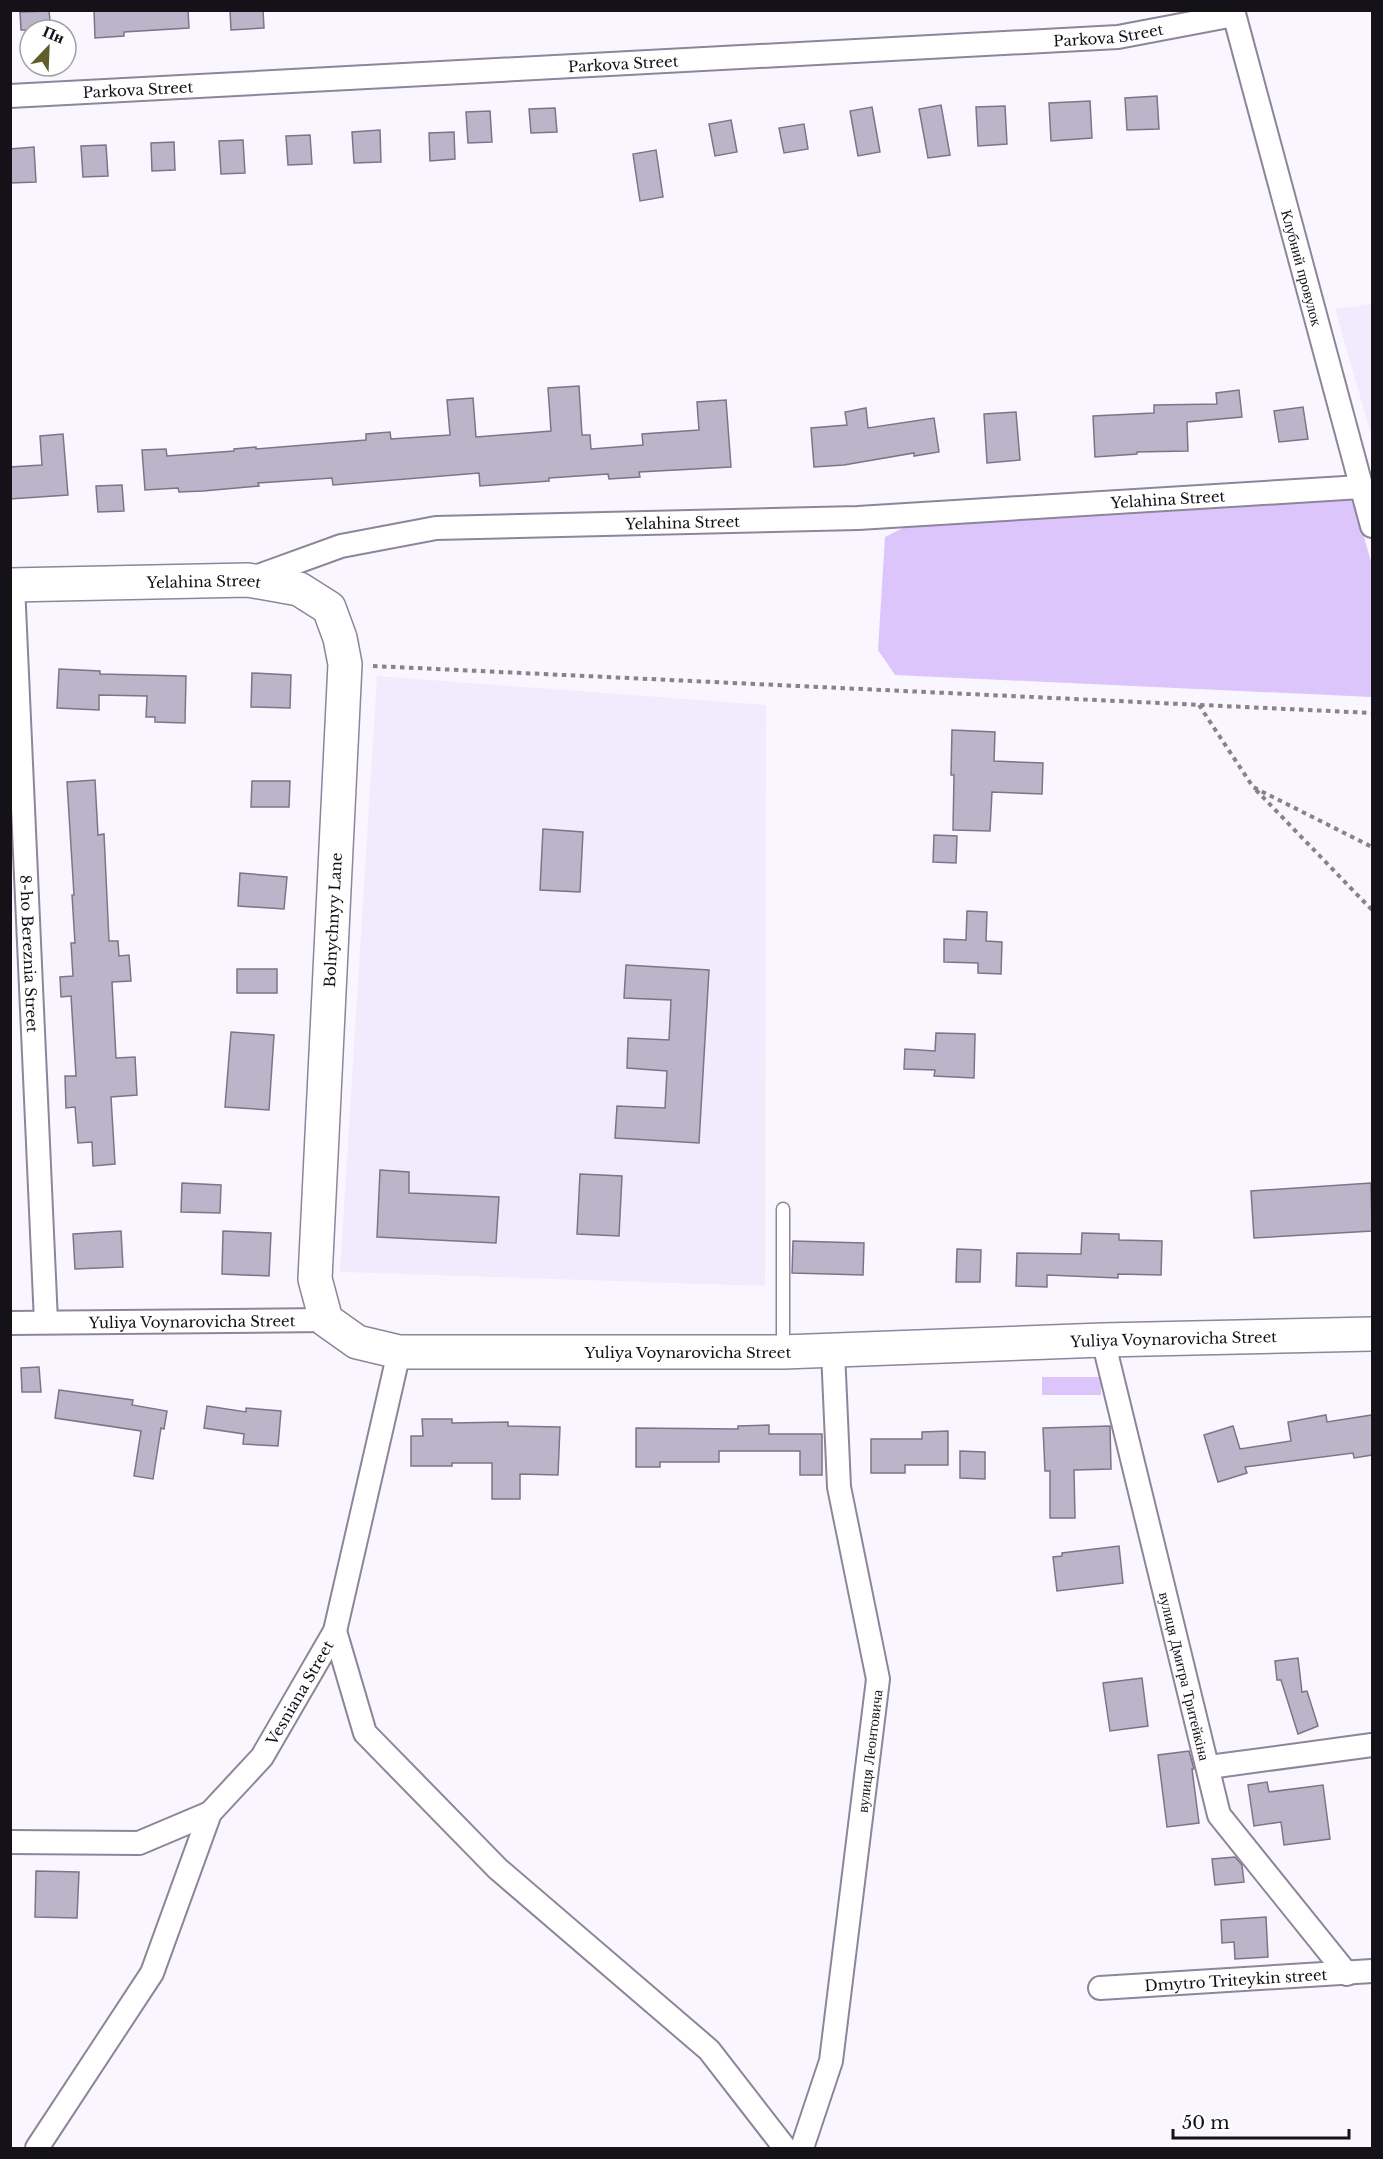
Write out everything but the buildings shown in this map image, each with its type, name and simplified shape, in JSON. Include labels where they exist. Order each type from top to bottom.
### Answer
[{"type":"main road","name":"Yelahina Street","points":[[12,585],[248,580]]},
{"type":"main road","name":"Bolnychnyy Lane","points":[[248,580],[299,589],[329,608],[340,638],[345,664],[315,1279],[326,1320]]},
{"type":"main road","name":"Yuliya Voynarovicha Street","points":[[326,1320],[357,1342],[399,1352],[783,1352],[1103,1340],[1372,1334]]},
{"type":"street","name":"Parkova Street","points":[[10,96],[1118,37],[1233,13]]},
{"type":"street","name":"Клубний провулок","points":[[1233,13],[1372,526]]},
{"type":"street","name":"Yelahina Street","points":[[248,580],[340,546],[436,528],[858,518],[1361,487]]},
{"type":"street","name":"8-ho Bereznia Street","points":[[12,585],[46,1322]]},
{"type":"street","name":"Yuliya Voynarovicha Street","points":[[10,1323],[326,1320]]},
{"type":"street","name":"вулиця Дмитра Тритейкіна","points":[[1103,1340],[1219,1815],[1347,1974]]},
{"type":"street","name":"вулиця Леонтовича","points":[[802,2148],[831,2061],[878,1679],[839,1487],[833,1351]]},
{"type":"street","name":"Vesniana Street","points":[[10,1842],[139,1843],[210,1813],[262,1758],[335,1631],[399,1352]]},
{"type":"street","points":[[335,1631],[365,1732],[498,1869],[709,2050],[785,2148]]},
{"type":"street","points":[[1209,1767],[1372,1745]]},
{"type":"street","points":[[37,2148],[152,1973],[210,1813]]},
{"type":"street","name":"Dmytro Triteykin street","points":[[1100,1988],[1372,1971]]},
{"type":"lane","points":[[783,1209],[783,1352]]},
{"type":"path","points":[[345,664],[1372,713]]},
{"type":"path","points":[[1198,705],[1253,787],[1372,910]]},
{"type":"path","points":[[1253,787],[1372,847]]},
{"type":"shaded area","points":[[1372,304],[1372,438],[1335,309]]},
{"type":"shaded area","points":[[1353,499],[1372,565],[1372,697],[895,675],[878,650],[885,537],[907,526]]},
{"type":"shaded area","points":[[377,676],[766,705],[765,1286],[340,1272]]},
{"type":"shaded area","points":[[1042,1377],[1101,1377],[1101,1395],[1042,1395]]}]
